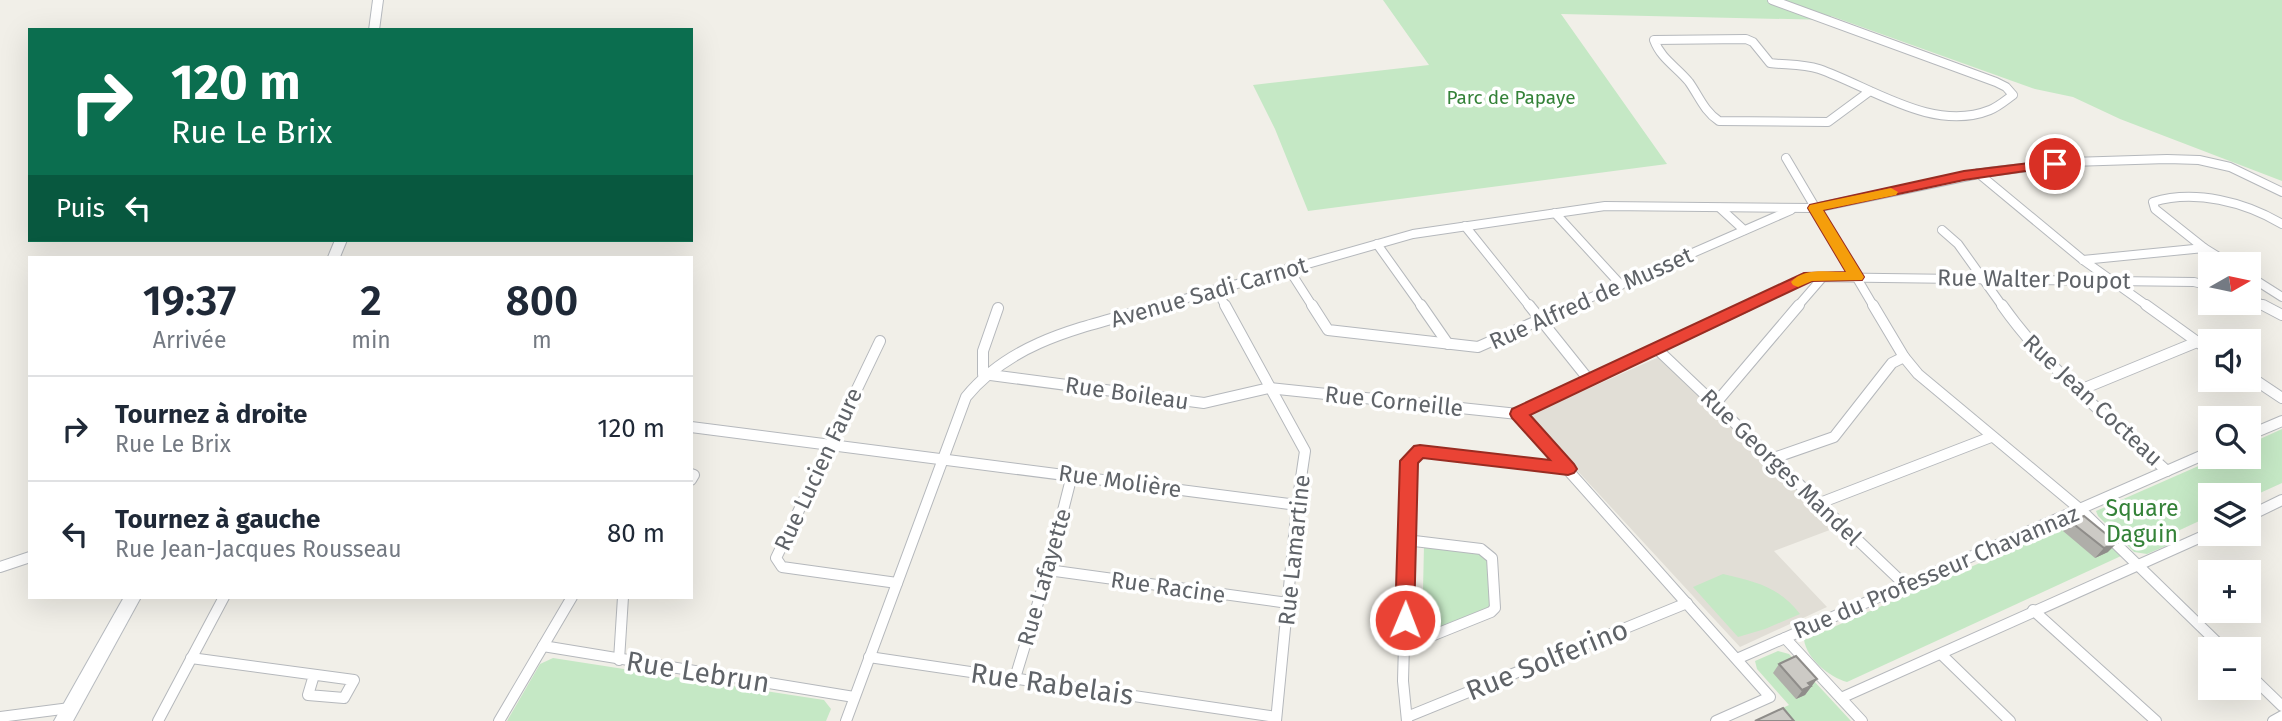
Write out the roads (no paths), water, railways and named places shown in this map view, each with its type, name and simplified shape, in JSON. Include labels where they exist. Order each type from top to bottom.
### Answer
[{"type":"street","points":[[374,28],[378,0]]},
{"type":"street","points":[[1772,0],[1996,82],[2012,91],[2011,97],[1989,111],[1939,115],[1919,110],[1813,68],[1770,62],[1753,42],[1746,39],[1654,40],[1665,62],[1687,79],[1709,114],[1719,121],[1828,122],[1870,91]]},
{"type":"street","points":[[1786,158],[1904,357],[1917,374],[2081,510],[2212,637]]},
{"type":"street","name":"Avenue Sadi Carnot","points":[[846,721],[966,397],[983,374],[1009,355],[1044,340],[1287,268],[1413,234],[1605,206],[1815,208],[1978,173],[2071,162],[2190,159],[2245,172],[2282,192]]},
{"type":"street","points":[[1978,173],[2083,260],[2197,342]]},
{"type":"street","points":[[2210,252],[2155,209],[2152,202],[2210,197],[2227,199],[2256,209],[2282,224]]},
{"type":"street","points":[[1720,208],[1744,230]]},
{"type":"street","name":"Rue Alfred de Musset","points":[[1287,268],[1328,330],[1478,347],[1794,208]]},
{"type":"street","points":[[1555,213],[1621,285]]},
{"type":"street","points":[[1465,226],[1589,380]]},
{"type":"street","name":"Rue Jean Cocteau","points":[[1942,230],[1958,244],[2022,334],[2052,366],[2167,471]]},
{"type":"street","points":[[1377,244],[1448,344]]},
{"type":"street","points":[[2083,260],[2204,248]]},
{"type":"street","name":"Rue Walter Poupot","points":[[1518,414],[1810,277],[2198,283]]},
{"type":"street","points":[[1715,404],[1823,277]]},
{"type":"street","points":[[2261,284],[2282,297]]},
{"type":"street","name":"Rue Lamartine","points":[[1216,289],[1306,451],[1297,505],[1276,719]]},
{"type":"street","points":[[2261,304],[2282,315]]},
{"type":"street","points":[[983,374],[983,351],[998,308]]},
{"type":"street","name":"Rue Lucien Faure","points":[[880,341],[778,552],[777,563],[782,566],[897,583]]},
{"type":"street","points":[[2080,390],[2197,342]]},
{"type":"street","name":"Rue Georges Mandel","points":[[1657,349],[1905,585]]},
{"type":"street","points":[[1772,459],[1834,437],[1892,363],[1904,357]]},
{"type":"street","name":"Rue Boileau","points":[[983,374],[1204,403],[1269,388]]},
{"type":"street","points":[[2261,384],[2282,398]]},
{"type":"street","name":"Rue Corneille","points":[[1269,388],[1518,414]]},
{"type":"street","points":[[1518,414],[1739,658],[1770,696],[1716,721]]},
{"type":"street","points":[[2261,430],[2282,421]]},
{"type":"street","name":"Rue Molière","points":[[693,427],[1297,505]]},
{"type":"street","points":[[1820,503],[1991,437]]},
{"type":"street","points":[[1407,719],[1403,681],[1409,461],[1420,451],[1568,469]]},
{"type":"street","name":"Rue du Professeur Chavannaz","points":[[1739,658],[2198,457]]},
{"type":"street","name":"Rue Lafayette","points":[[1015,678],[1048,570],[1072,475]]},
{"type":"street","points":[[2261,510],[2282,500]]},
{"type":"street","points":[[1842,698],[2198,539]]},
{"type":"street","points":[[1404,647],[1491,612],[1495,608],[1492,558],[1488,552],[1406,540]]},
{"type":"street","points":[[0,567],[28,558]]},
{"type":"street","name":"Rue Racine","points":[[1048,570],[1288,603]]},
{"type":"street","points":[[0,717],[66,714],[132,599]]},
{"type":"street","points":[[158,721],[223,599]]},
{"type":"street","points":[[499,721],[571,599]]},
{"type":"street","points":[[619,660],[623,599]]},
{"type":"street","name":"Rue Solferino","points":[[1407,719],[1687,603]]},
{"type":"street","points":[[2034,610],[2156,721]]},
{"type":"street","points":[[1785,638],[1863,721]]},
{"type":"street","name":"Rue Lebrun","points":[[543,646],[854,697]]},
{"type":"street","points":[[1941,654],[2010,721]]},
{"type":"street","name":"Rue Rabelais","points":[[869,657],[1276,719]]},
{"type":"street","points":[[191,658],[314,674]]},
{"type":"street","points":[[2261,686],[2282,706]]},
{"type":"street","points":[[2273,721],[2282,716]]},
{"type":"park label","name":"Parc de Papaye","points":[[1511,97]]},
{"type":"park label","name":"Square Daguin","points":[[2142,521]]}]
